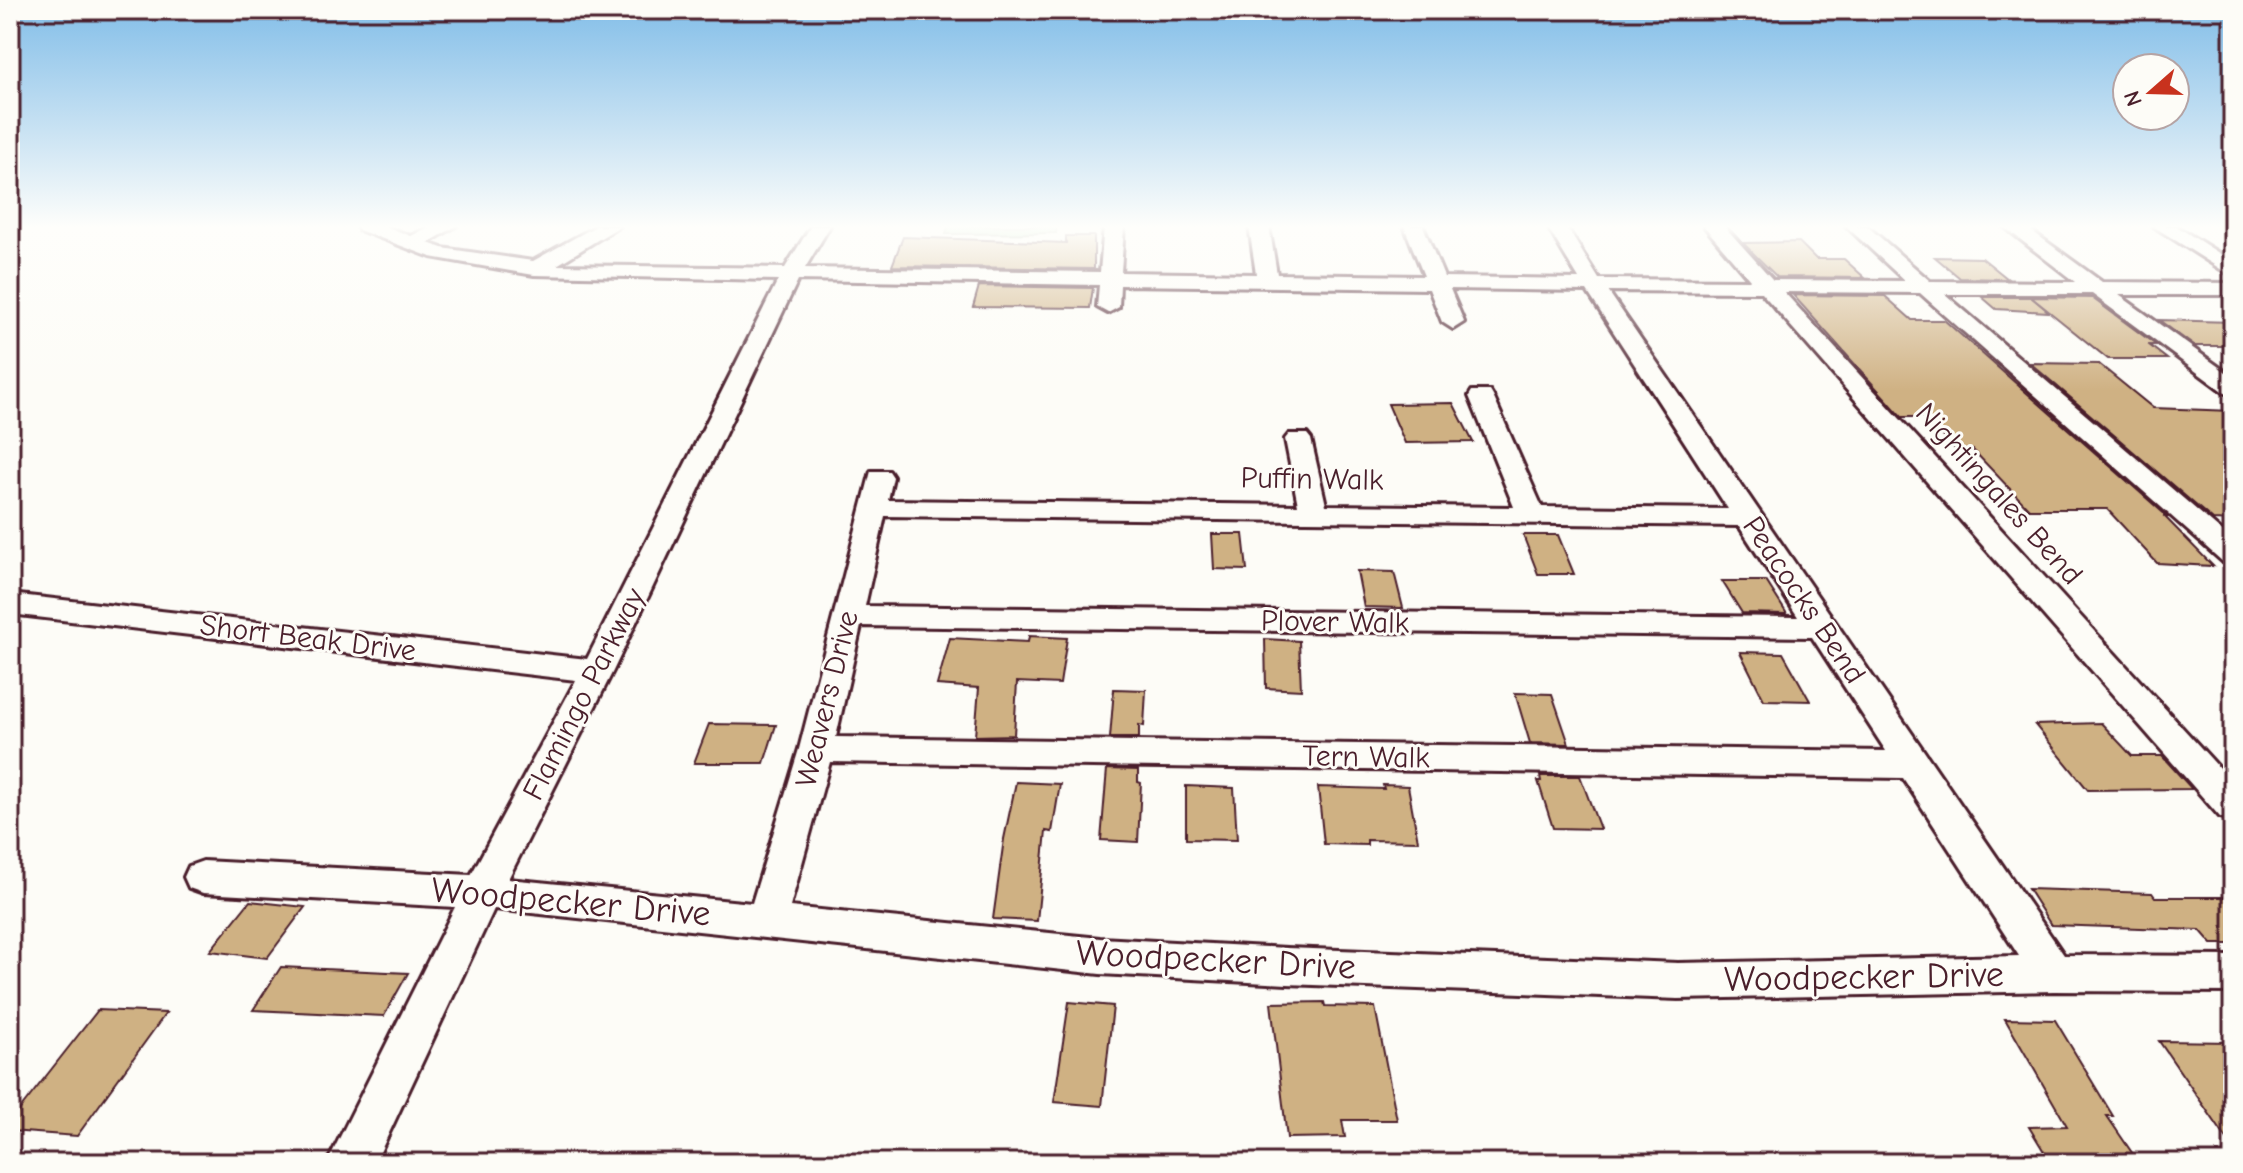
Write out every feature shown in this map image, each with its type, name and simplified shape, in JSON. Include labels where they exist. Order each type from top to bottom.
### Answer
[{"type":"street","name":"Flamingo Parkway","points":[[351,1163],[482,892],[597,671],[788,281]]},
{"type":"street","points":[[1108,307],[1111,281]]},
{"type":"street","points":[[1365,281],[2233,289]]},
{"type":"street","name":"Peacocks Bend","points":[[1590,281],[2053,973]]},
{"type":"street","name":"Nightingales Bend","points":[[1764,281],[2233,807]]},
{"type":"street","points":[[1916,281],[2233,556]]},
{"type":"street","points":[[2088,281],[2233,388]]},
{"type":"street","points":[[1436,282],[1453,322]]},
{"type":"street","points":[[1481,396],[1532,516]]},
{"type":"street","points":[[1298,439],[1314,513]]},
{"type":"street","name":"Puffin Walk","points":[[876,492],[1314,513],[1750,518]]},
{"type":"street","name":"Weavers Drive","points":[[767,919],[816,749],[876,492]]},
{"type":"street","name":"Short Beak Drive","points":[[19,605],[597,671]]},
{"type":"street","name":"Plover Walk","points":[[849,616],[1821,627]]},
{"type":"street","name":"Tern Walk","points":[[816,749],[1916,765]]},
{"type":"street","name":"Woodpecker Drive","points":[[203,877],[482,892],[767,919],[1100,956],[1287,966],[1678,981],[2053,973],[2233,974]]},
{"type":"building","points":[[979,286],[1093,288],[1090,308],[973,307]]},
{"type":"building","points":[[1793,295],[1885,296],[1912,320],[1944,320],[2168,517],[2165,517],[2213,566],[2157,563],[2107,509],[2029,509],[1973,450],[1956,450],[1925,417],[1902,417]]},
{"type":"building","points":[[1982,297],[2031,297],[2049,312],[1996,309]]},
{"type":"building","points":[[2031,297],[2092,298],[2156,345],[2149,345],[2167,359],[2108,359]]},
{"type":"building","points":[[2159,320],[2233,322],[2233,346],[2194,346]]},
{"type":"building","points":[[2030,363],[2099,364],[2153,408],[2233,411],[2233,521],[2213,520]]},
{"type":"building","points":[[1453,403],[1473,442],[1405,443],[1388,404]]},
{"type":"building","points":[[1212,534],[1243,534],[1247,570],[1214,569]]},
{"type":"building","points":[[1523,535],[1558,535],[1574,574],[1538,574]]},
{"type":"building","points":[[1357,571],[1394,572],[1403,608],[1364,607]]},
{"type":"building","points":[[1722,581],[1766,581],[1787,614],[1742,613]]},
{"type":"building","points":[[1029,636],[1067,638],[1060,684],[1017,682],[1014,735],[975,736],[979,688],[937,685],[950,638],[1028,642]]},
{"type":"building","points":[[1265,639],[1299,641],[1301,690],[1266,688]]},
{"type":"building","points":[[1740,652],[1783,653],[1810,701],[1764,700]]},
{"type":"building","points":[[1114,689],[1146,690],[1144,726],[1139,725],[1139,738],[1110,738]]},
{"type":"building","points":[[1515,693],[1552,694],[1569,744],[1530,743]]},
{"type":"building","points":[[2101,723],[2132,756],[2162,756],[2192,789],[2088,790],[2035,725]]},
{"type":"building","points":[[709,724],[776,725],[764,763],[694,763]]},
{"type":"building","points":[[1107,769],[1138,770],[1138,782],[1141,783],[1138,842],[1101,840]]},
{"type":"building","points":[[1540,776],[1580,776],[1600,829],[1553,828],[1538,781],[1541,781]]},
{"type":"building","points":[[1016,782],[1060,784],[1052,832],[1046,831],[1037,921],[993,919]]},
{"type":"building","points":[[1383,785],[1408,786],[1418,841],[1367,840],[1367,845],[1324,844],[1318,787],[1384,789]]},
{"type":"building","points":[[1186,786],[1234,788],[1237,840],[1186,839]]},
{"type":"building","points":[[2028,889],[2152,893],[2155,897],[2233,897],[2233,944],[2212,944],[2200,930],[2051,925]]},
{"type":"building","points":[[250,901],[305,907],[267,958],[210,951]]},
{"type":"building","points":[[281,967],[408,973],[384,1016],[253,1010]]},
{"type":"building","points":[[1069,1002],[1113,1006],[1102,1106],[1054,1102]]},
{"type":"building","points":[[1324,1002],[1325,1006],[1375,1007],[1397,1120],[1342,1120],[1345,1137],[1287,1138],[1271,1003]]},
{"type":"building","points":[[98,1010],[166,1013],[77,1136],[10,1131],[10,1122]]},
{"type":"building","points":[[2005,1019],[2055,1020],[2113,1116],[2107,1116],[2139,1163],[2051,1163],[2029,1127],[2067,1126]]},
{"type":"building","points":[[2159,1041],[2233,1042],[2233,1148]]}]
